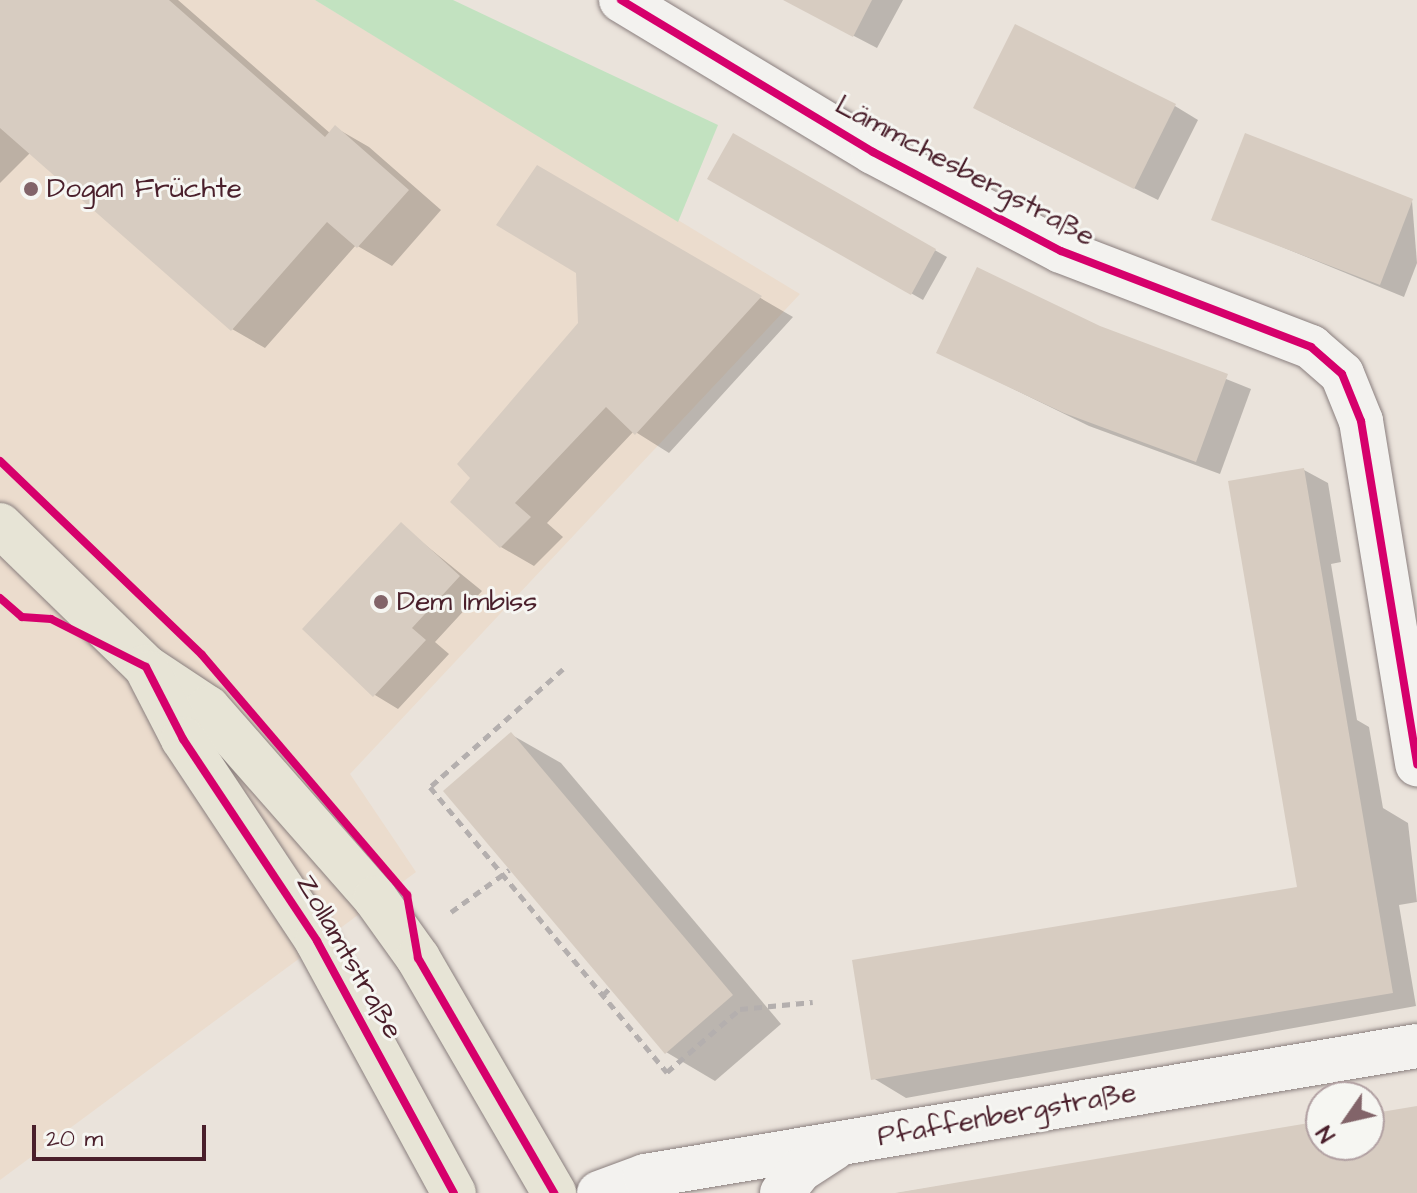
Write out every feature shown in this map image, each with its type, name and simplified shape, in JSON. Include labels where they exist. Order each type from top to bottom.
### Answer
[{"type":"main road","name":"Zollamtstraße","points":[[0,525],[146,667],[208,708],[375,898],[418,958],[554,1193]]},
{"type":"main road","name":"Zollamtstraße","points":[[146,667],[183,739],[317,941],[454,1193]]},
{"type":"street","name":"Lämmchesbergstraße","points":[[621,0],[873,152],[1061,251],[1311,347],[1342,374],[1361,421],[1402,571],[1417,764]]},
{"type":"street","name":"Pfaffenbergstraße","points":[[599,1193],[645,1176],[1417,1046]]},
{"type":"street","points":[[782,1193],[800,1170],[843,1143]]},
{"type":"street","points":[[645,1176],[691,1193]]},
{"type":"path","points":[[563,669],[430,787],[667,1072],[740,1009],[813,1002]]},
{"type":"path","points":[[444,903],[452,915],[509,870]]},
{"type":"path","points":[[603,995],[609,989]]},
{"type":"shaded area","points":[[0,0],[315,0],[800,294],[350,774],[416,872],[0,1180]]},
{"type":"green space","points":[[315,0],[453,0],[718,125],[678,222]]},
{"type":"building","points":[[0,0],[169,0],[325,137],[335,125],[409,190],[357,248],[327,222],[231,331],[0,128]]},
{"type":"building","points":[[783,0],[872,0],[853,37]]},
{"type":"building","points":[[1015,24],[1176,104],[1134,189],[973,108]]},
{"type":"building","points":[[733,133],[936,249],[911,295],[707,179]]},
{"type":"building","points":[[1245,133],[1413,199],[1380,285],[1211,220]]},
{"type":"building","points":[[537,165],[762,296],[635,435],[606,407],[515,503],[531,517],[500,548],[450,502],[470,478],[457,464],[578,323],[576,273],[496,225]]},
{"type":"building","points":[[977,267],[1100,326],[1228,374],[1196,462],[1064,413],[936,353]]},
{"type":"building","points":[[1304,468],[1393,993],[871,1080],[852,960],[1297,887],[1228,481]]},
{"type":"building","name":"Dem Imbiss","points":[[401,522],[460,576],[412,628],[426,640],[373,697],[302,629]]},
{"type":"building","points":[[511,732],[733,995],[665,1054],[443,791]]},
{"type":"building","points":[[1417,1106],[1417,1193],[895,1193],[1305,1124],[1305,1161],[1385,1161],[1385,1111]]},
{"type":"cycle path","points":[[621,0],[873,152],[1061,251],[1311,347],[1342,374],[1361,421],[1417,764]]},
{"type":"cycle path","points":[[0,461],[202,655],[407,895],[418,958],[554,1193]]},
{"type":"cycle path","points":[[0,598],[22,617],[51,619],[146,667],[183,739],[317,941],[454,1193]]},
{"type":"place","name":"Dogan Früchte","points":[[31,189]]},
{"type":"place","name":"Dem Imbiss","points":[[381,602]]}]
